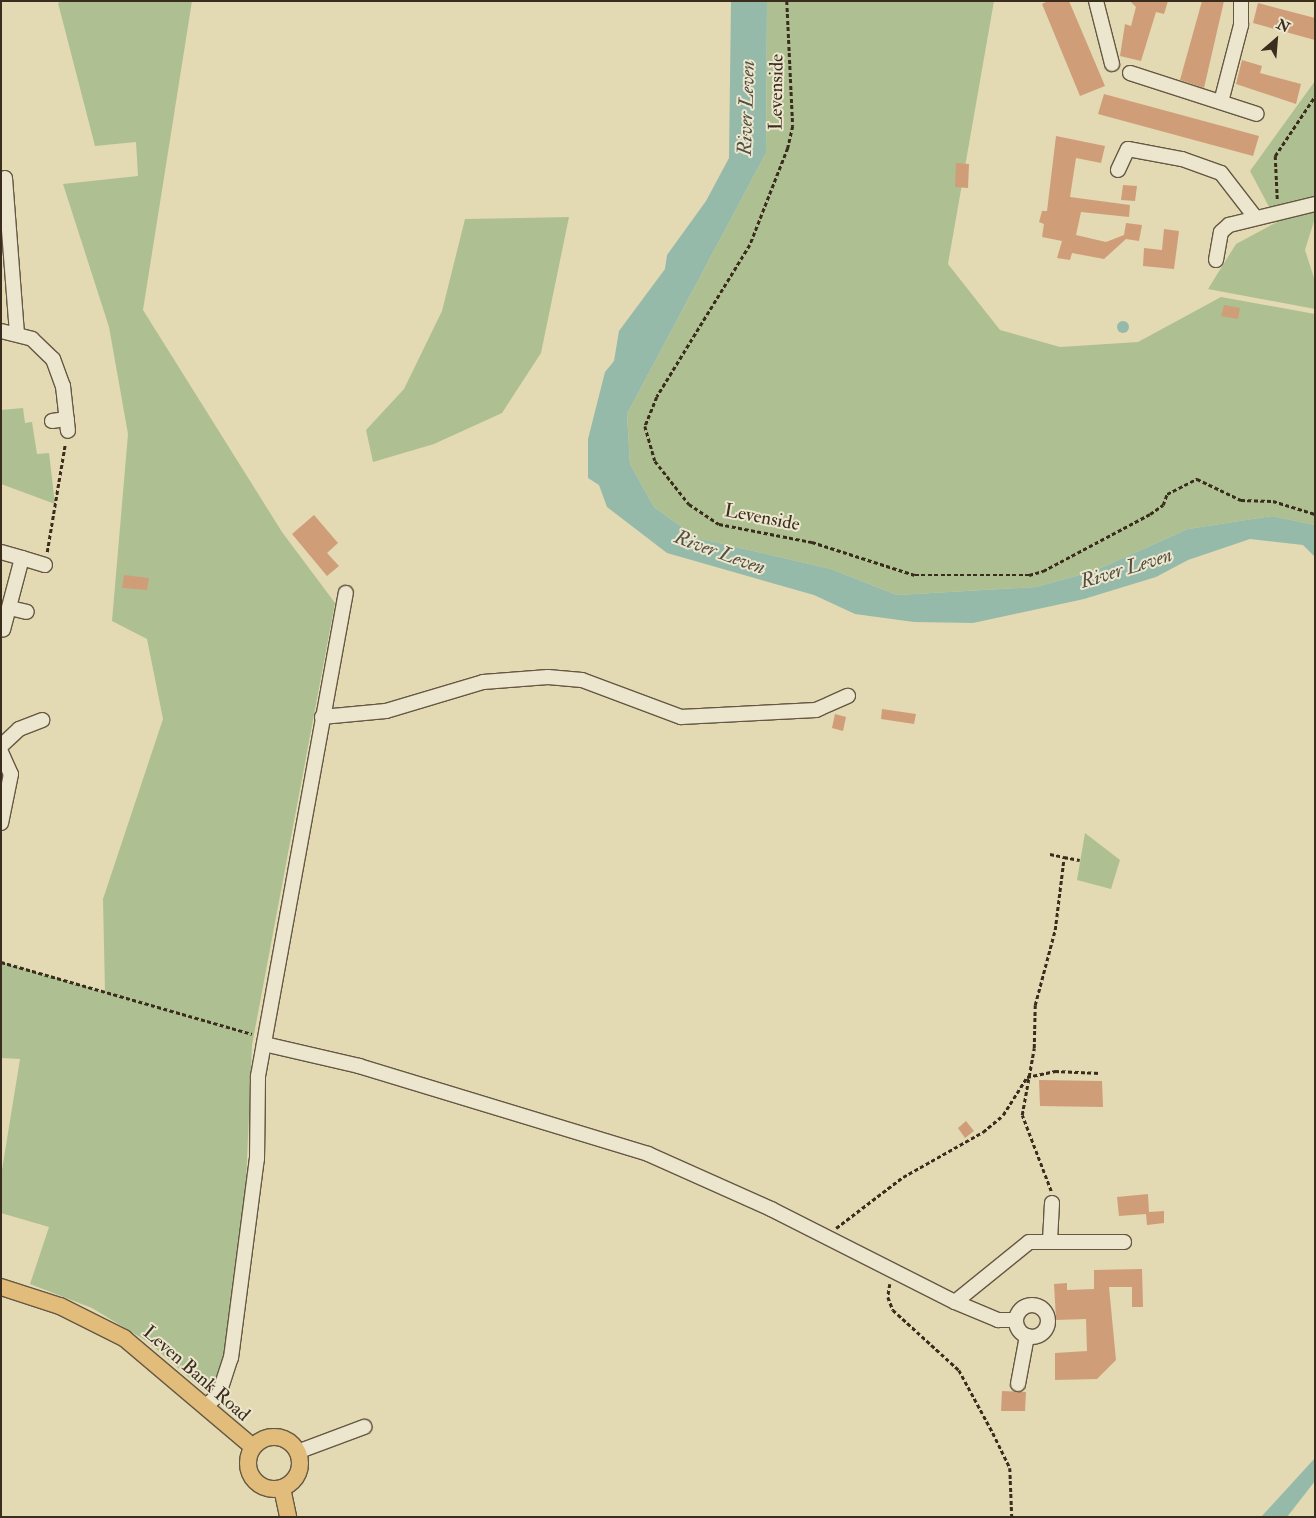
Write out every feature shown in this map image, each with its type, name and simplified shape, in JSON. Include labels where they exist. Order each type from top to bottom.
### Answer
[{"type":"main road","name":"Leven Bank Road","points":[[1,1287],[60,1306],[124,1338],[253,1447]]},
{"type":"main road","name":"Leven Bank Road","points":[[282,1488],[266,1487],[253,1478],[248,1462],[253,1447],[276,1437],[297,1452]]},
{"type":"main road","points":[[288,1517],[282,1488],[295,1477],[297,1452]]},
{"type":"street","points":[[1096,1],[1101,17],[1099,28],[1112,64]]},
{"type":"street","points":[[1221,102],[1241,25],[1241,1]]},
{"type":"street","points":[[1130,73],[1257,114]]},
{"type":"street","points":[[1118,170],[1128,149],[1182,159],[1221,173],[1255,217]]},
{"type":"street","points":[[4,184],[17,333]]},
{"type":"street","points":[[1216,260],[1221,232],[1255,217],[1279,215],[1315,204]]},
{"type":"street","points":[[1,331],[17,333],[32,339],[53,359],[67,425],[52,421]]},
{"type":"street","points":[[1,552],[46,565]]},
{"type":"street","points":[[3,630],[22,558]]},
{"type":"street","points":[[204,1407],[219,1394],[231,1358],[257,1159],[264,1041],[346,593]]},
{"type":"street","points":[[10,608],[27,612]]},
{"type":"street","points":[[322,717],[386,711],[483,682],[548,677],[582,680],[681,716],[816,710],[848,696]]},
{"type":"street","points":[[1,746],[19,729],[42,720]]},
{"type":"street","points":[[1,752],[11,774],[1,823]]},
{"type":"street","points":[[264,1041],[359,1066],[648,1154],[955,1302],[998,1320],[1016,1320],[1029,1305],[1046,1313],[1045,1330],[1027,1336]]},
{"type":"street","points":[[1050,1241],[1052,1203]]},
{"type":"street","points":[[955,1302],[1029,1242],[1124,1242]]},
{"type":"street","points":[[1016,1320],[1027,1336],[1018,1384]]},
{"type":"street","points":[[297,1452],[364,1426]]},
{"type":"path","name":"Levenside","points":[[787,1],[793,126],[788,148],[750,245],[657,396],[645,426],[655,461],[689,504],[719,524],[812,542],[915,575],[1029,575],[1043,571],[1150,514],[1163,505],[1167,494],[1197,479],[1207,480],[1241,500],[1273,500],[1315,514]]},
{"type":"path","points":[[1279,215],[1275,156],[1315,96]]},
{"type":"path","points":[[46,565],[67,425]]},
{"type":"path","points":[[1050,854],[1080,860]]},
{"type":"path","points":[[1052,1203],[1051,1188],[1022,1115],[1035,1005],[1055,930],[1064,856]]},
{"type":"path","points":[[1,962],[264,1041]]},
{"type":"path","points":[[826,1239],[883,1190],[983,1132],[1003,1115],[1028,1077],[1055,1071],[1100,1073]]},
{"type":"path","points":[[892,1272],[888,1297],[893,1310],[959,1370],[993,1433],[1010,1468],[1012,1517]]},
{"type":"shaded area","points":[[63,1],[192,1],[143,310],[282,532],[335,603],[252,1045],[246,1183],[225,1360],[219,1382],[207,1393],[148,1342],[92,1308],[30,1284],[49,1227],[1,1213],[1,1176],[20,1059],[1,1058],[1,962],[105,992],[103,899],[163,719],[147,639],[112,621],[128,434],[109,327],[63,184],[138,176],[136,142],[95,146],[58,3]]},
{"type":"shaded area","points":[[767,1],[994,1],[948,264],[1000,330],[1060,347],[1138,342],[1221,297],[1315,314],[1315,525],[1272,516],[1188,529],[1094,571],[1036,587],[897,595],[831,569],[697,538],[654,507],[630,464],[627,414],[766,153]]},
{"type":"shaded area","points":[[1315,81],[1315,218],[1305,250],[1315,281],[1315,309],[1208,289],[1236,244],[1277,222],[1250,171]]},
{"type":"shaded area","points":[[569,217],[541,353],[502,413],[434,444],[373,462],[366,430],[404,389],[442,311],[465,219]]},
{"type":"shaded area","points":[[23,408],[25,423],[32,422],[37,454],[49,453],[55,504],[1,484],[1,410]]},
{"type":"shaded area","points":[[1085,833],[1120,860],[1111,889],[1077,880]]},
{"type":"water","name":"River Leven","points":[[731,1],[767,1],[766,153],[627,414],[630,464],[654,507],[697,538],[831,569],[897,595],[1036,587],[1094,571],[1188,529],[1272,516],[1315,525],[1315,557],[1303,545],[1250,539],[1188,560],[1156,577],[1084,599],[973,623],[914,622],[855,614],[814,595],[667,553],[607,507],[599,485],[588,478],[588,439],[605,372],[614,361],[619,331],[665,269],[667,255],[706,201],[729,158]]},
{"type":"water","points":[[1123,321],[1129,327],[1123,333],[1117,327]]},
{"type":"water","points":[[1315,1458],[1315,1481],[1287,1517],[1261,1517]]},
{"type":"building","points":[[1048,1],[1069,1],[1105,86],[1080,96],[1042,4]]},
{"type":"building","points":[[1130,1],[1168,1],[1164,14],[1156,12],[1141,61],[1120,56],[1125,24],[1131,26],[1136,7]]},
{"type":"building","points":[[1202,1],[1224,1],[1204,88],[1180,80]]},
{"type":"building","points":[[1258,3],[1315,18],[1315,40],[1253,23]]},
{"type":"building","points":[[1242,60],[1262,66],[1260,73],[1301,84],[1296,104],[1236,84]]},
{"type":"building","points":[[1104,94],[1259,136],[1253,156],[1098,114]]},
{"type":"building","points":[[1056,136],[1105,146],[1101,163],[1076,158],[1070,197],[1130,205],[1129,217],[1081,212],[1076,235],[1106,242],[1124,235],[1126,223],[1142,225],[1139,241],[1126,239],[1104,259],[1072,253],[1070,260],[1057,258],[1062,241],[1042,237],[1044,224],[1039,222],[1042,211],[1047,211]]},
{"type":"building","points":[[956,163],[969,164],[968,188],[955,187]]},
{"type":"building","points":[[1123,185],[1137,186],[1135,201],[1121,200]]},
{"type":"building","points":[[1164,229],[1179,231],[1174,269],[1143,266],[1144,248],[1162,250]]},
{"type":"building","points":[[1224,305],[1240,308],[1238,319],[1221,316]]},
{"type":"building","points":[[314,515],[338,543],[327,553],[339,566],[327,576],[292,534]]},
{"type":"building","points":[[124,575],[149,578],[147,590],[122,588]]},
{"type":"building","points":[[882,709],[916,714],[914,724],[881,719]]},
{"type":"building","points":[[835,714],[846,717],[843,731],[832,728]]},
{"type":"building","points":[[1039,1080],[1102,1081],[1103,1107],[1040,1106]]},
{"type":"building","points":[[966,1121],[974,1131],[965,1138],[958,1128]]},
{"type":"building","points":[[1148,1194],[1149,1212],[1164,1211],[1164,1223],[1147,1225],[1146,1214],[1119,1216],[1117,1197]]},
{"type":"building","points":[[1142,1269],[1143,1307],[1132,1307],[1132,1287],[1109,1287],[1116,1360],[1097,1379],[1055,1380],[1055,1353],[1087,1351],[1086,1319],[1056,1320],[1054,1284],[1067,1283],[1067,1290],[1094,1289],[1094,1270]]},
{"type":"building","points":[[1002,1391],[1026,1392],[1025,1411],[1001,1411]]}]
